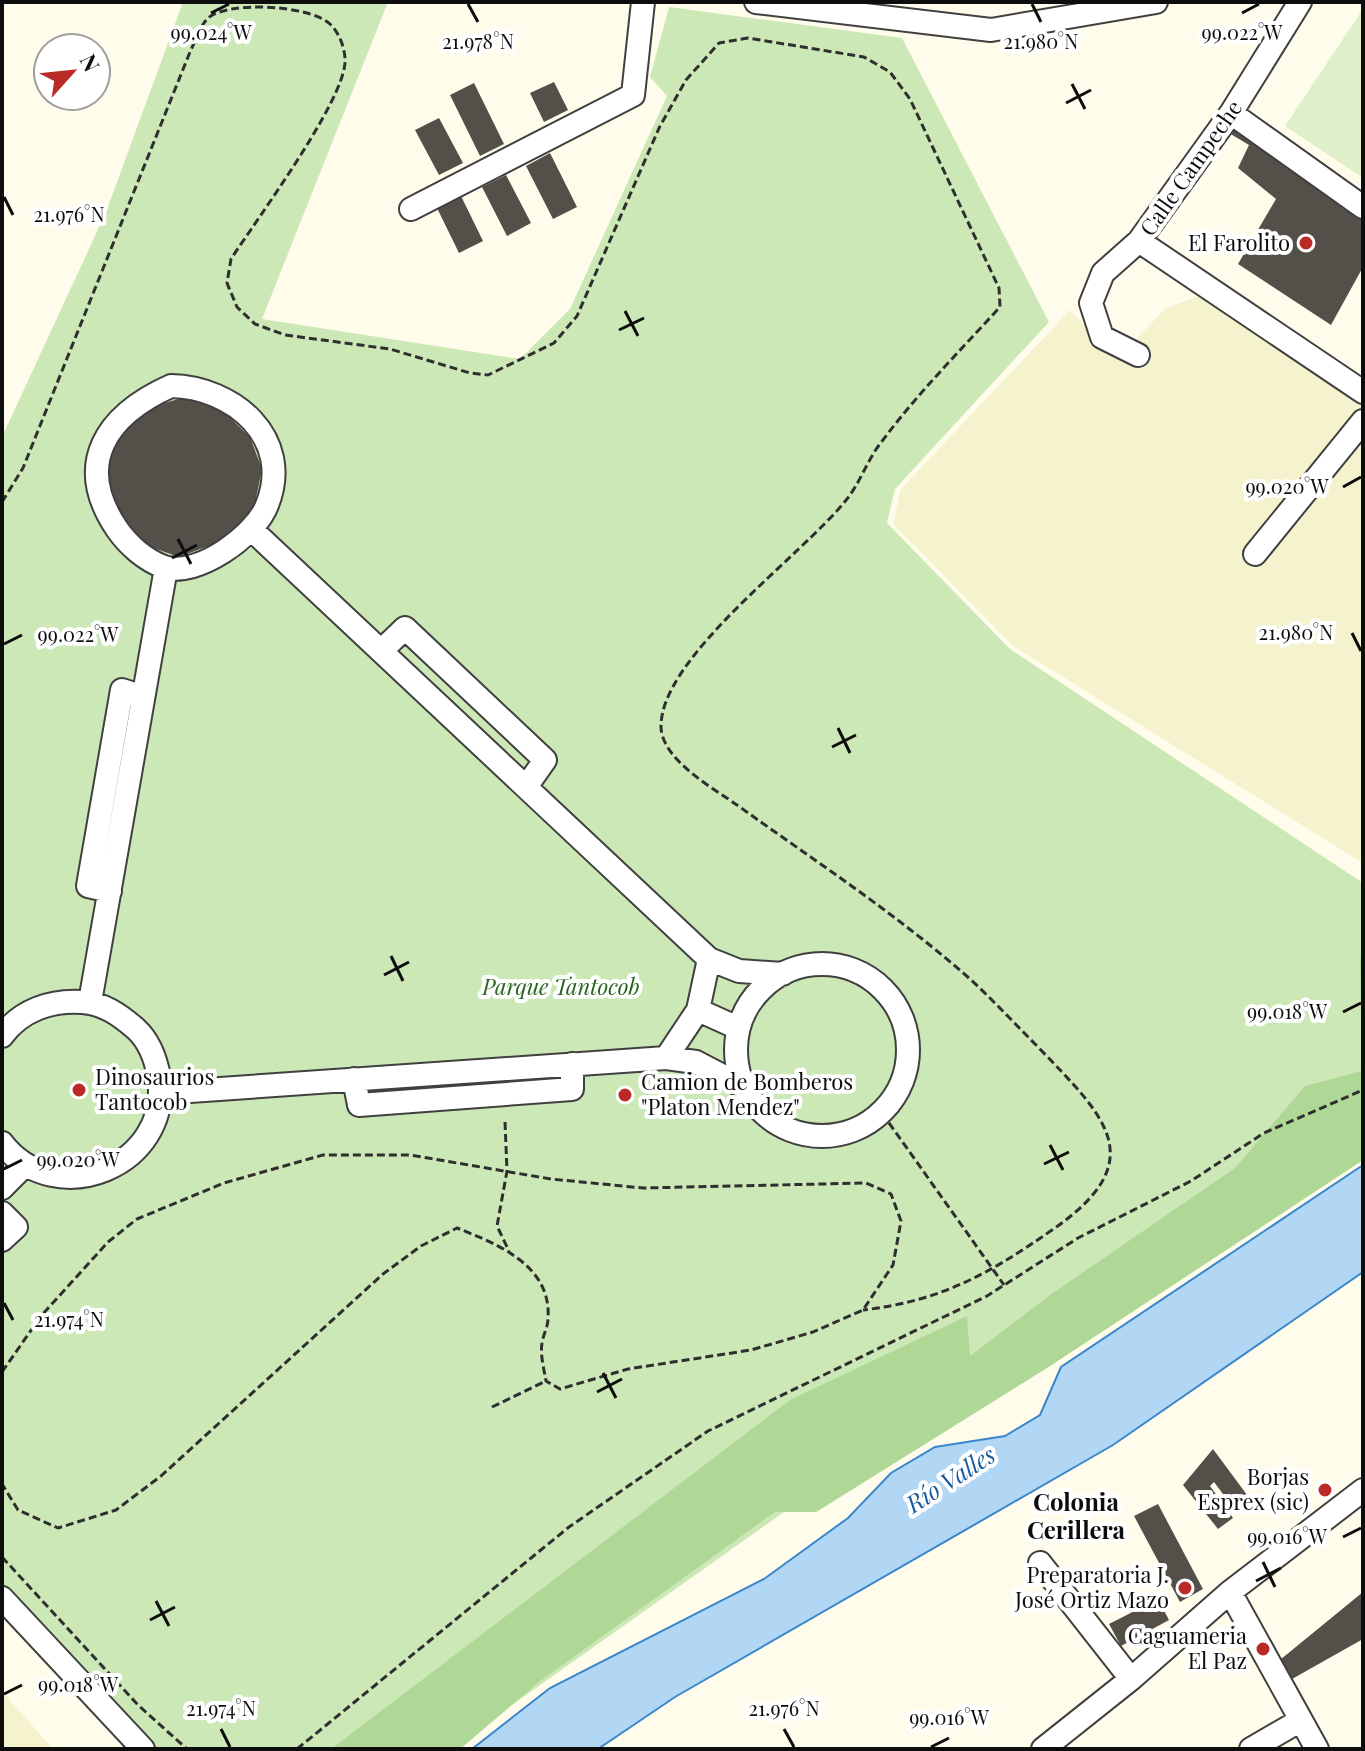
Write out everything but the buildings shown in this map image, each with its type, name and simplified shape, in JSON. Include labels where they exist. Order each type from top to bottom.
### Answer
[{"type":"street","points":[[411,209],[633,95],[643,2]]},
{"type":"street","points":[[756,2],[991,30],[1156,2]]},
{"type":"street","name":"Calle Campeche","points":[[1138,355],[1102,337],[1091,303],[1103,273],[1139,241],[1231,113],[1300,2]]},
{"type":"street","points":[[1231,113],[1363,207]]},
{"type":"street","points":[[1139,241],[1363,392]]},
{"type":"street","points":[[171,386],[196,387],[247,412],[270,453],[273,480],[267,507],[251,529],[226,552],[195,564],[166,568],[139,553],[103,508],[98,478],[99,451],[109,429],[126,410],[171,386]]},
{"type":"street","points":[[1255,554],[1363,421]]},
{"type":"street","points":[[251,529],[709,959],[739,971],[783,974]]},
{"type":"street","points":[[90,1002],[166,568]]},
{"type":"street","points":[[381,651],[405,628],[545,760],[526,787]]},
{"type":"street","points":[[666,1058],[698,1010],[709,959]]},
{"type":"street","points":[[828,963],[857,971],[882,988],[900,1012],[908,1038],[908,1066],[899,1091],[882,1113],[860,1129],[834,1137],[806,1136],[781,1127],[759,1110],[744,1087],[736,1058],[738,1028],[750,1001],[771,979],[783,974],[798,966],[828,963]]},
{"type":"street","points":[[2,1036],[33,1009],[61,1001],[90,1002],[119,1014],[142,1035],[156,1062],[161,1093],[155,1123],[138,1149],[114,1168],[85,1178],[54,1177],[25,1165],[2,1143]]},
{"type":"street","points":[[698,1010],[738,1028]]},
{"type":"street","points":[[161,1093],[666,1058],[696,1062],[744,1087]]},
{"type":"street","points":[[2,1188],[25,1165]]},
{"type":"street","points":[[2,1213],[16,1227],[2,1240]]},
{"type":"street","points":[[1057,1744],[1230,1592],[1363,1490]]},
{"type":"street","points":[[1040,1563],[1131,1679]]},
{"type":"street","points":[[1230,1592],[1317,1749]]},
{"type":"street","points":[[2,1598],[143,1749]]},
{"type":"street","points":[[1251,1749],[1301,1720]]},
{"type":"path","points":[[2,502],[23,468],[190,52],[208,18],[223,9],[250,5],[308,12],[330,23],[342,41],[346,63],[334,99],[231,259],[227,283],[237,307],[255,324],[285,335],[390,349],[470,373],[488,375],[554,343],[577,316],[660,126],[686,80],[719,43],[748,38],[864,57],[890,72],[910,99],[999,288],[1000,307],[915,400],[875,451],[847,499],[718,630],[678,676],[663,704],[661,731],[672,754],[716,790],[898,921],[971,979],[1095,1107],[1110,1136],[1106,1179],[1075,1214],[994,1270],[910,1305],[863,1310],[813,1332],[751,1350],[628,1369],[560,1389],[546,1381]]},
{"type":"path","points":[[297,1749],[569,1527],[708,1431],[1004,1285],[1078,1238],[1191,1181],[1264,1133],[1363,1090]]},
{"type":"path","points":[[882,1113],[1004,1285]]},
{"type":"path","points":[[505,1122],[507,1171],[497,1226],[510,1253]]},
{"type":"path","points":[[2,1372],[41,1316],[108,1242],[137,1219],[224,1183],[323,1155],[410,1155],[643,1188],[866,1183],[891,1194],[901,1221],[893,1265],[863,1310]]},
{"type":"path","points":[[2,1484],[18,1510],[58,1528],[116,1510],[161,1476],[383,1274],[421,1246],[457,1228],[528,1263],[544,1289],[549,1318],[541,1347],[546,1381]]},
{"type":"path","points":[[492,1407],[546,1381]]},
{"type":"path","points":[[2,1557],[138,1705],[187,1749]]},
{"type":"green space","name":"Parque Tantocob","points":[[183,2],[388,2],[262,319],[520,359],[570,309],[667,96],[650,77],[669,7],[902,38],[1049,322],[895,489],[887,523],[1010,649],[1363,883],[1363,1160],[1050,1366],[816,1512],[784,1512],[512,1705],[460,1749],[155,1749],[2,1585],[2,437],[106,212]]},
{"type":"green space","points":[[1363,9],[1363,178],[1285,126]]},
{"type":"green space","points":[[1211,292],[1363,394],[1363,863],[1013,646],[893,524],[901,489],[1070,310],[1101,344],[1144,367],[1151,359],[1137,338],[1166,308]]},
{"type":"green space","points":[[1363,956],[1363,1160],[1050,1366],[816,1512],[775,1512],[539,1682],[460,1749],[331,1749],[790,1400],[967,1316],[970,1356],[1050,1295],[1235,1168],[1305,1086],[1362,1071],[1360,959]]},
{"type":"green space","points":[[2,1691],[7,1697],[53,1749],[2,1749]]},
{"type":"water","name":"Río Valles","points":[[1363,1165],[1363,1272],[1113,1445],[675,1697],[598,1749],[472,1749],[550,1688],[764,1579],[848,1518],[891,1473],[935,1447],[1005,1436],[1040,1415],[1061,1367]]},
{"type":"place","name":"El Farolito","points":[[1306,243]]},
{"type":"place","name":"Dinosaurios Tantocob","points":[[79,1090]]},
{"type":"place","name":"Camion de Bomberos \"Platon Mendez\"","points":[[625,1095]]},
{"type":"place","name":"Borjas Esprex (sic)","points":[[1325,1490]]},
{"type":"place","name":"Preparatoria J. José Ortiz Mazo","points":[[1185,1588]]},
{"type":"place","name":"Caguameria El Paz","points":[[1263,1649]]},
{"type":"district","name":"Colonia Cerillera","points":[[1076,1517]]}]
